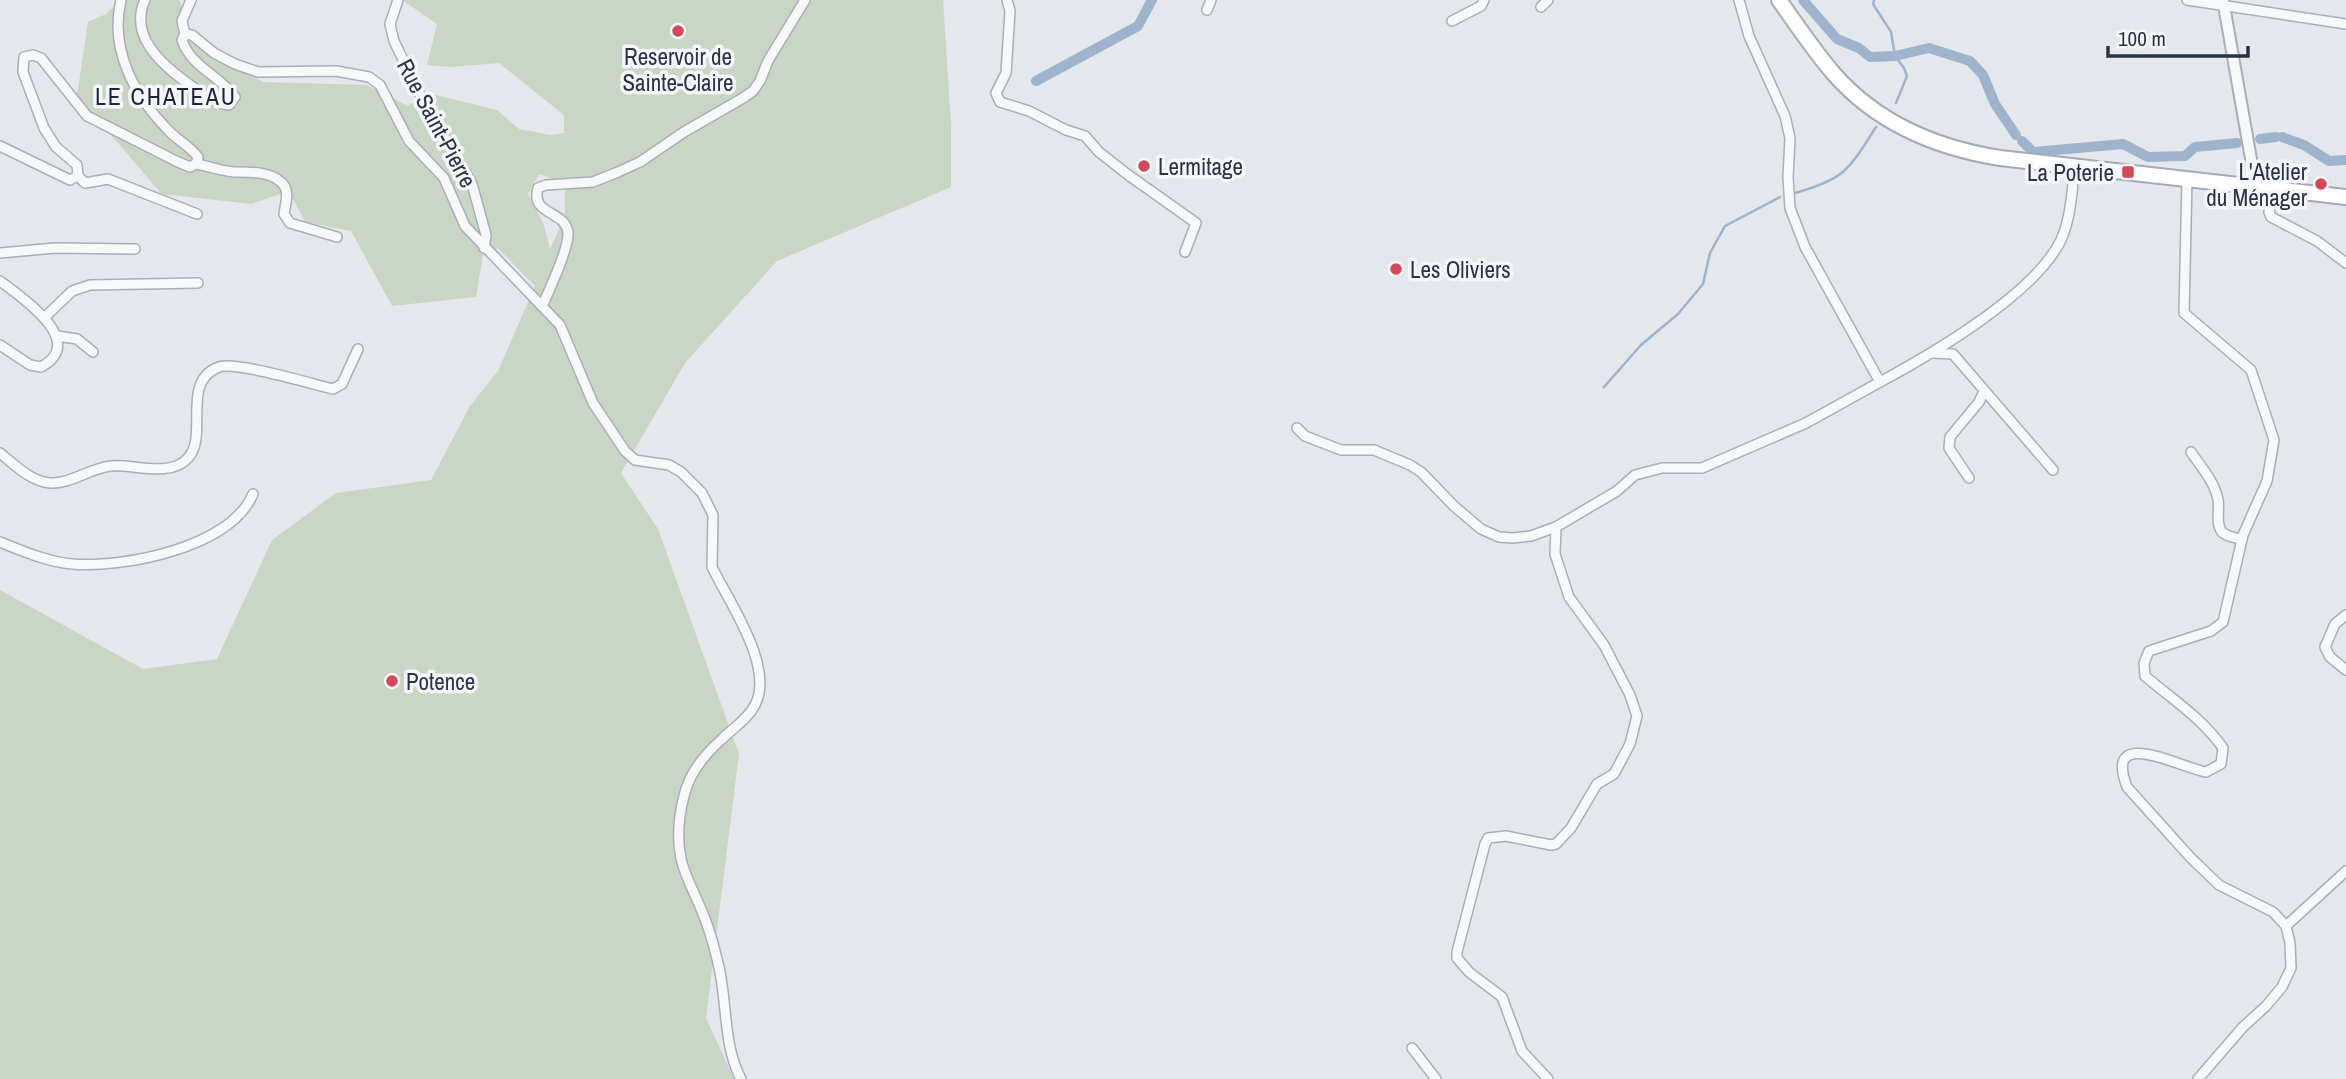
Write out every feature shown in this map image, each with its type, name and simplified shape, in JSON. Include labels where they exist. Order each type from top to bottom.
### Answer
[{"type":"main road","points":[[1779,0],[1835,76],[1879,114],[1924,138],[1975,154],[2346,197]]},
{"type":"street","points":[[121,0],[120,51],[128,71],[139,93],[162,123],[198,157],[196,164]]},
{"type":"street","points":[[145,0],[140,10],[143,36],[154,54],[166,68],[214,102],[229,105],[234,97],[227,86],[195,61],[184,48],[182,20],[191,0]]},
{"type":"street","name":"Rue Saint-Pierre","points":[[398,0],[390,24],[394,41],[422,99],[472,184],[486,235],[484,248]]},
{"type":"street","points":[[542,306],[565,251],[568,234],[565,225],[539,204],[536,196],[538,187],[593,182],[618,172],[640,162],[684,132],[743,98],[760,81],[768,61],[805,0]]},
{"type":"street","points":[[1007,0],[1010,11],[1006,73],[996,93],[1000,103],[1029,111],[1066,130],[1085,136],[1099,152],[1127,174],[1196,223],[1185,252]]},
{"type":"street","points":[[1207,10],[1211,0]]},
{"type":"street","points":[[1452,21],[1481,6],[1484,0]]},
{"type":"street","points":[[1739,0],[1749,36],[1785,116],[1790,138],[1790,208],[1805,247],[1880,382]]},
{"type":"street","points":[[2187,0],[2224,2],[2346,24]]},
{"type":"street","points":[[2224,2],[2251,159],[2251,186]]},
{"type":"street","points":[[185,34],[192,35],[214,53],[235,64],[258,72],[336,71],[369,77],[380,85],[409,141],[443,178],[465,226],[565,333],[579,374],[593,403],[625,451],[635,460],[669,465],[681,472],[702,493],[710,507],[714,524],[710,560],[740,620],[757,663],[761,680],[760,694],[748,716],[710,750],[699,764],[684,792],[680,813],[681,860],[702,911],[718,963],[727,1033],[736,1070],[741,1079]]},
{"type":"street","points":[[197,214],[108,178],[85,183],[78,176],[78,165],[56,147],[44,128],[23,72],[24,57],[33,55],[41,58],[87,116],[178,162],[190,167],[196,164],[234,172],[244,170],[276,178],[287,193],[284,214],[290,223],[337,237]]},
{"type":"street","points":[[0,146],[70,180],[78,176]]},
{"type":"street","points":[[1297,428],[1305,436],[1341,450],[1374,450],[1421,472],[1481,529],[1499,537],[1531,536],[1556,527],[1617,491],[1635,475],[1662,468],[1702,468],[1805,423],[1932,353],[1966,331],[2034,278],[2050,259],[2066,226],[2075,166]]},
{"type":"street","points":[[2187,179],[2184,313],[2251,370],[2274,440],[2267,481],[2242,539],[2223,622],[2211,631],[2149,651],[2144,663],[2145,676],[2192,712],[2212,732],[2223,748],[2221,764],[2206,772],[2141,753],[2124,758],[2121,763],[2122,774],[2127,787],[2219,885],[2273,912],[2286,926],[2291,968],[2282,987],[2198,1079]]},
{"type":"street","points":[[2274,189],[2269,212],[2271,218],[2318,241],[2346,263]]},
{"type":"street","points":[[0,253],[55,248],[135,249]]},
{"type":"street","points":[[0,281],[20,295],[44,318],[57,335],[58,352],[54,359],[41,367],[30,365],[0,345]]},
{"type":"street","points":[[44,318],[72,291],[90,285],[198,283]]},
{"type":"street","points":[[57,335],[77,339],[93,352]]},
{"type":"street","points":[[0,453],[30,477],[50,483],[62,482],[99,467],[174,467],[189,458],[193,451],[196,401],[202,383],[218,367],[243,367],[334,389],[342,384],[358,349]]},
{"type":"street","points":[[1932,353],[1953,354],[2053,470]]},
{"type":"street","points":[[1969,478],[1948,443],[1984,391]]},
{"type":"street","points":[[2191,452],[2212,482],[2218,496],[2218,525],[2222,532],[2242,539]]},
{"type":"street","points":[[0,542],[69,564],[94,564],[145,557],[187,547],[218,531],[248,505],[253,494]]},
{"type":"street","points":[[1548,1079],[1522,1051],[1502,998],[1469,972],[1457,958],[1457,952],[1488,838],[1506,836],[1556,844],[1571,828],[1597,784],[1615,774],[1634,731],[1637,716],[1630,695],[1604,645],[1569,597],[1555,554],[1556,527]]},
{"type":"street","points":[[2346,615],[2334,624],[2325,647],[2330,657],[2346,670]]},
{"type":"street","points":[[2286,926],[2346,872]]},
{"type":"street","points":[[1412,1048],[1436,1079]]},
{"type":"green space","points":[[121,0],[180,0],[190,42],[263,82],[367,85],[408,106],[428,93],[497,110],[519,129],[551,135],[564,133],[564,115],[499,63],[451,67],[427,65],[437,24],[402,0],[943,0],[951,123],[951,187],[777,261],[685,363],[621,473],[658,529],[739,754],[706,1018],[734,1079],[0,1079],[0,590],[143,669],[217,659],[272,540],[336,493],[431,480],[470,406],[498,371],[535,286],[498,248],[483,255],[476,297],[392,306],[351,231],[305,222],[289,191],[251,204],[162,194],[77,96],[88,22],[106,14]],"holes":[[[539,174],[565,183],[565,216],[550,249],[544,225],[528,194]]]},
{"type":"waterway","points":[[1036,81],[1138,26],[1152,0]]},
{"type":"waterway","points":[[1803,0],[1837,39],[1859,48],[1870,57],[1895,56],[1929,48],[1970,61],[1983,75],[1995,104],[2016,135]]},
{"type":"waterway","points":[[1874,0],[1873,4],[1891,32],[1895,56],[1907,76],[1896,103]]},
{"type":"waterway","points":[[1795,193],[1836,177],[1852,163],[1876,127]]},
{"type":"waterway","points":[[2260,139],[2276,137]]},
{"type":"waterway","points":[[2282,137],[2304,145],[2329,161],[2346,160]]},
{"type":"waterway","points":[[2022,141],[2033,152],[2123,144],[2148,157],[2185,156],[2195,147],[2237,143]]},
{"type":"waterway","points":[[1604,387],[1641,345],[1678,314],[1703,284],[1710,253],[1725,226],[1780,197]]},
{"type":"place","name":"Reservoir de Sainte-Claire","points":[[678,31]]},
{"type":"place","name":"Lermitage","points":[[1144,166]]},
{"type":"place","name":"La Poterie","points":[[2128,172]]},
{"type":"place","name":"L'Atelier du Ménager","points":[[2321,184]]},
{"type":"place","name":"Les Oliviers","points":[[1396,269]]},
{"type":"place","name":"Potence","points":[[392,681]]},
{"type":"district","name":"LE CHATEAU","points":[[166,96]]}]
